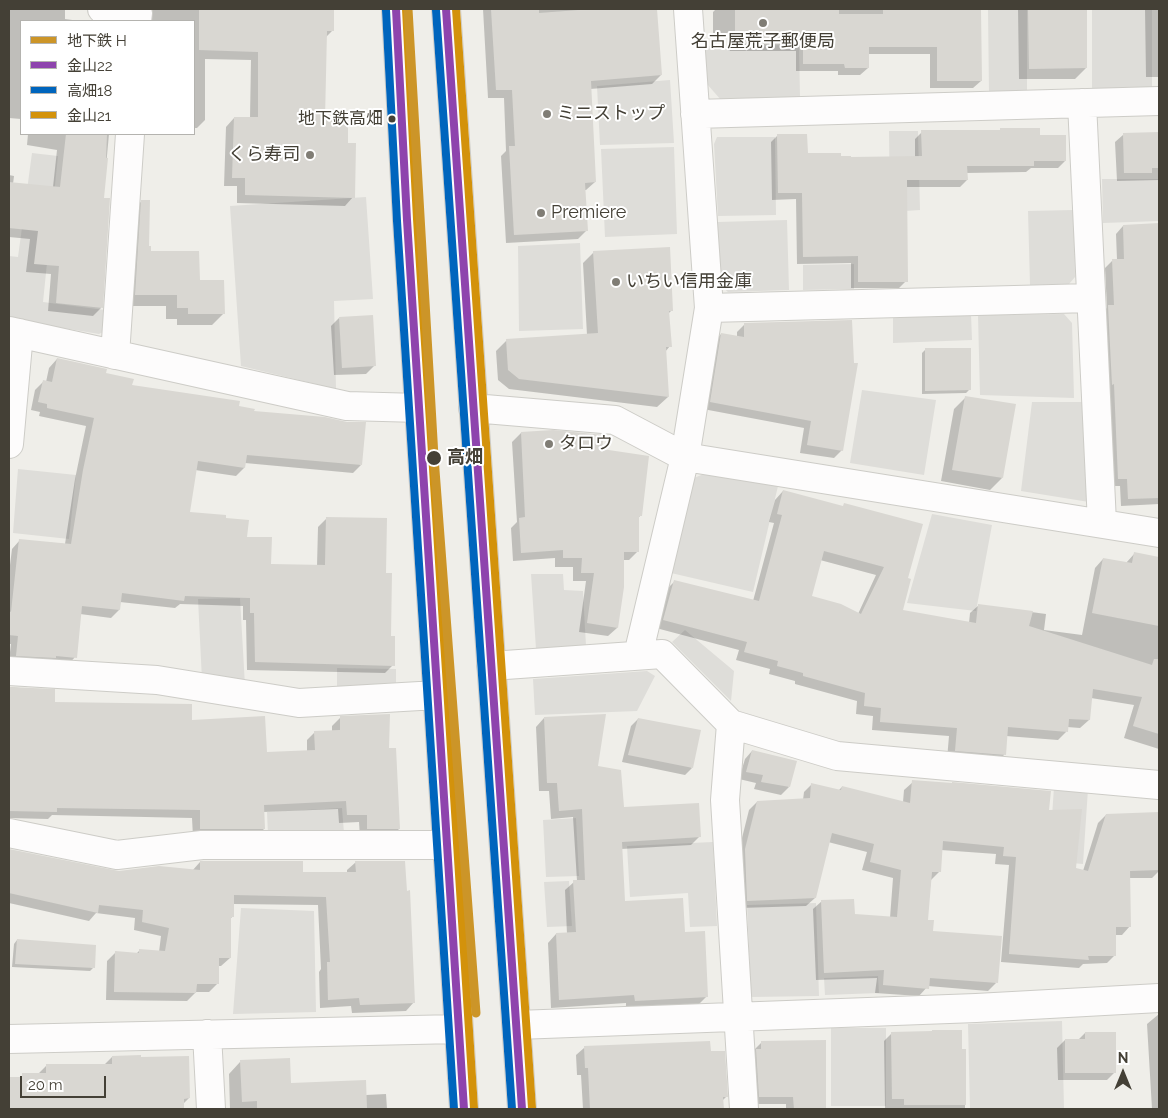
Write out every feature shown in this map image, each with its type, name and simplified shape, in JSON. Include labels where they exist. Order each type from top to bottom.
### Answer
[{"type":"street","points":[[102,9],[138,13],[137,20]]},
{"type":"street","points":[[396,9],[407,220],[464,1109]]},
{"type":"street","points":[[446,9],[522,1109]]},
{"type":"street","points":[[638,655],[685,457],[709,308],[688,9]]},
{"type":"street","points":[[695,114],[1159,101]]},
{"type":"street","points":[[1082,103],[1102,523]]},
{"type":"street","points":[[115,355],[130,135]]},
{"type":"street","points":[[709,308],[1091,298]]},
{"type":"street","points":[[9,444],[14,332],[347,406],[419,408]]},
{"type":"street","points":[[473,408],[615,420],[685,457],[1159,533]]},
{"type":"street","points":[[491,666],[662,654],[731,724],[837,756],[1159,785]]},
{"type":"street","points":[[9,671],[157,680],[299,703],[437,694]]},
{"type":"street","points":[[731,724],[725,800],[744,1109]]},
{"type":"street","points":[[9,833],[117,855],[202,845],[448,845]]},
{"type":"street","points":[[517,1025],[1068,1004],[1159,998]]},
{"type":"street","points":[[9,1039],[458,1029]]},
{"type":"street","points":[[207,1034],[211,1109]]},
{"type":"shaded area","points":[[988,9],[1027,9],[1027,93],[989,94]]},
{"type":"shaded area","points":[[1092,9],[1152,9],[1152,90],[1092,92]]},
{"type":"shaded area","points":[[799,45],[800,97],[721,100],[707,84],[705,46]]},
{"type":"shaded area","points":[[670,80],[674,143],[600,145],[597,86]]},
{"type":"shaded area","points":[[889,131],[918,131],[920,210],[890,212]]},
{"type":"shaded area","points":[[717,137],[775,137],[776,215],[718,216],[714,144]]},
{"type":"shaded area","points":[[674,147],[677,234],[605,237],[601,149]]},
{"type":"shaded area","points":[[32,153],[58,156],[43,302],[113,311],[111,328],[99,334],[9,319],[9,256],[18,257]]},
{"type":"shaded area","points":[[1102,179],[1159,179],[1159,221],[1103,223]]},
{"type":"shaded area","points":[[366,197],[373,299],[334,301],[336,389],[241,366],[230,206]]},
{"type":"shaded area","points":[[1074,210],[1075,277],[1069,284],[1030,285],[1028,211]]},
{"type":"shaded area","points":[[787,220],[789,290],[728,292],[718,283],[718,222]]},
{"type":"shaded area","points":[[580,243],[583,329],[519,331],[518,246]]},
{"type":"shaded area","points":[[854,264],[854,289],[803,290],[803,265]]},
{"type":"shaded area","points":[[971,314],[972,340],[893,343],[893,316]]},
{"type":"shaded area","points":[[1064,314],[1072,323],[1074,398],[980,395],[978,315]]},
{"type":"shaded area","points":[[862,390],[936,400],[924,475],[850,463]]},
{"type":"shaded area","points":[[1032,402],[1084,402],[1089,502],[1021,491]]},
{"type":"shaded area","points":[[18,469],[76,475],[69,539],[13,533]]},
{"type":"shaded area","points":[[706,473],[778,486],[753,592],[671,573],[694,478]]},
{"type":"shaded area","points":[[932,514],[992,525],[976,611],[907,603]]},
{"type":"shaded area","points":[[531,574],[563,574],[564,590],[583,591],[586,646],[536,649]]},
{"type":"shaded area","points":[[240,598],[245,686],[202,680],[198,599]]},
{"type":"shaded area","points":[[685,630],[734,671],[731,701],[672,642]]},
{"type":"shaded area","points":[[337,668],[396,669],[396,688],[337,687]]},
{"type":"shaded area","points":[[647,671],[655,676],[637,711],[535,715],[533,679]]},
{"type":"shaded area","points":[[1054,787],[1088,789],[1083,864],[1049,861]]},
{"type":"shaded area","points":[[342,808],[344,833],[268,835],[267,812]]},
{"type":"shaded area","points":[[576,818],[579,876],[546,877],[543,820]]},
{"type":"shaded area","points":[[713,842],[717,926],[690,927],[688,893],[630,897],[627,846]]},
{"type":"shaded area","points":[[569,881],[572,926],[547,927],[544,882]]},
{"type":"shaded area","points":[[816,903],[819,996],[751,997],[747,905]]},
{"type":"shaded area","points":[[241,908],[314,911],[316,1012],[233,1014]]},
{"type":"shaded area","points":[[878,976],[879,993],[825,995],[824,978]]},
{"type":"shaded area","points":[[1062,1021],[1064,1109],[970,1108],[968,1024]]},
{"type":"shaded area","points":[[831,1028],[886,1028],[886,1106],[831,1106]]},
{"type":"building","points":[[199,9],[334,9],[334,31],[327,31],[325,119],[348,119],[348,143],[356,143],[355,198],[245,195],[245,178],[232,178],[234,117],[258,117],[258,52],[199,50]]},
{"type":"building","points":[[491,9],[539,9],[539,13],[592,9],[657,9],[662,75],[591,81],[596,182],[585,183],[588,231],[514,235],[509,146],[515,146],[512,90],[496,90]]},
{"type":"building","points":[[735,9],[839,9],[839,14],[883,14],[883,9],[981,10],[982,81],[937,81],[937,47],[869,47],[869,68],[845,68],[844,64],[803,64],[803,44],[735,44]]},
{"type":"building","points":[[1028,9],[1087,9],[1087,68],[1029,69]]},
{"type":"building","points":[[1000,128],[1040,128],[1040,135],[1066,135],[1066,161],[1034,161],[1034,166],[967,166],[968,180],[907,180],[908,282],[858,282],[858,256],[803,257],[802,193],[778,193],[777,134],[807,134],[808,153],[841,153],[841,156],[851,157],[922,156],[921,130],[1000,130]]},
{"type":"building","points":[[1159,132],[1159,168],[1152,168],[1152,173],[1124,173],[1123,133]]},
{"type":"building","points":[[66,135],[107,135],[106,158],[108,158],[104,198],[110,198],[103,308],[56,303],[59,266],[34,264],[38,231],[9,228],[9,182],[60,187]]},
{"type":"building","points":[[141,200],[150,200],[149,246],[151,246],[151,251],[199,251],[200,280],[224,280],[225,314],[188,314],[188,308],[177,308],[177,295],[135,295]]},
{"type":"building","points":[[1159,223],[1159,498],[1128,499],[1127,479],[1118,479],[1108,305],[1114,305],[1112,259],[1124,259],[1123,225]]},
{"type":"building","points":[[670,247],[673,311],[669,311],[672,347],[666,347],[669,397],[519,379],[508,370],[506,339],[598,333],[593,251]]},
{"type":"building","points":[[373,315],[376,366],[342,368],[339,317]]},
{"type":"building","points":[[852,320],[854,363],[858,363],[843,451],[807,445],[811,421],[710,402],[721,333],[744,337],[744,323]]},
{"type":"building","points":[[925,348],[971,348],[971,390],[925,391]]},
{"type":"building","points":[[57,358],[107,369],[106,373],[134,379],[132,385],[240,401],[239,406],[255,409],[254,411],[325,417],[347,422],[366,422],[362,465],[247,455],[245,468],[198,461],[190,512],[226,515],[226,518],[249,520],[247,537],[272,537],[271,564],[325,565],[326,517],[387,518],[386,573],[392,573],[391,636],[395,636],[395,666],[255,662],[254,613],[250,613],[250,598],[185,596],[184,601],[122,593],[120,610],[82,606],[77,658],[16,656],[18,636],[9,635],[9,611],[11,612],[19,539],[71,544],[94,418],[47,408],[47,404],[38,402],[43,380],[52,382]]},
{"type":"building","points":[[965,396],[1016,404],[1003,478],[952,470]]},
{"type":"building","points":[[553,430],[604,435],[602,449],[649,456],[642,516],[639,516],[639,552],[624,552],[624,587],[618,628],[587,623],[594,573],[581,573],[582,558],[563,558],[563,550],[521,553],[519,518],[525,517],[521,432]]},
{"type":"building","points":[[783,490],[843,506],[844,503],[923,524],[908,578],[911,579],[903,610],[976,623],[978,604],[1033,611],[1029,626],[1152,665],[1154,659],[1159,659],[1159,734],[1133,726],[1142,697],[1093,689],[1090,720],[1069,719],[1068,732],[1008,727],[1006,755],[955,751],[957,728],[880,722],[881,708],[864,706],[865,693],[803,676],[803,673],[777,666],[778,661],[744,652],[747,642],[663,620],[674,580],[759,601],[782,515],[777,514]],"holes":[[[824,551],[884,567],[861,614],[841,604],[812,596]]]},
{"type":"building","points":[[1134,552],[1159,557],[1159,626],[1092,613],[1103,558],[1132,563]]},
{"type":"building","points":[[9,687],[55,689],[55,702],[192,704],[192,720],[265,716],[267,752],[315,750],[314,731],[340,730],[340,716],[390,714],[389,748],[396,748],[400,829],[367,829],[367,815],[347,815],[346,801],[264,805],[265,829],[200,829],[200,810],[57,808],[57,812],[9,811]]},
{"type":"building","points":[[606,714],[598,766],[621,770],[624,807],[699,803],[701,837],[622,842],[625,901],[683,898],[685,932],[705,931],[708,997],[635,1001],[634,995],[559,1000],[556,933],[576,932],[573,880],[585,880],[582,809],[559,811],[557,783],[547,783],[544,717]]},
{"type":"building","points":[[638,718],[701,730],[693,768],[628,755]]},
{"type":"building","points":[[752,750],[797,761],[790,787],[761,782],[763,775],[746,772]]},
{"type":"building","points":[[912,780],[1051,791],[1049,810],[1082,809],[1076,868],[1088,871],[1106,814],[1159,812],[1159,870],[1130,871],[1131,927],[1116,927],[1116,956],[1088,956],[1089,960],[1009,954],[1016,857],[1003,856],[1004,847],[943,841],[941,872],[932,872],[928,920],[934,920],[933,931],[1002,936],[998,983],[930,978],[929,989],[883,985],[884,970],[824,973],[821,900],[854,899],[855,914],[897,917],[901,870],[870,862],[874,844],[832,833],[816,898],[747,901],[745,849],[757,801],[810,798],[811,783],[841,790],[842,786],[910,803]]},
{"type":"building","points":[[9,849],[119,871],[159,866],[200,870],[200,861],[303,861],[303,872],[356,872],[355,861],[405,861],[407,891],[410,890],[415,1003],[360,1005],[359,998],[328,1000],[327,962],[330,962],[326,897],[234,895],[234,917],[231,917],[231,958],[219,958],[219,984],[197,984],[196,993],[114,992],[115,951],[139,953],[139,949],[165,951],[169,928],[142,922],[143,910],[99,905],[98,913],[9,893]]},
{"type":"building","points":[[17,939],[96,945],[95,968],[15,964]]},
{"type":"building","points":[[962,1030],[962,1049],[966,1049],[966,1105],[904,1105],[904,1099],[892,1099],[891,1032]]},
{"type":"building","points":[[1085,1032],[1116,1032],[1116,1073],[1065,1073],[1065,1039],[1085,1039]]},
{"type":"building","points":[[826,1040],[826,1109],[794,1109],[793,1097],[759,1097],[756,1049],[761,1049],[761,1041]]},
{"type":"building","points":[[710,1041],[711,1051],[725,1051],[728,1097],[723,1097],[724,1109],[590,1109],[588,1068],[585,1068],[584,1046]]},
{"type":"building","points":[[141,1055],[141,1057],[189,1056],[190,1098],[184,1099],[184,1109],[9,1109],[9,1077],[22,1077],[22,1073],[46,1073],[46,1064],[112,1064],[112,1056]]},
{"type":"building","points":[[290,1058],[291,1083],[366,1080],[367,1109],[257,1109],[257,1101],[242,1102],[240,1060]]},
{"type":"metro line","name":"H","points":[[408,9],[434,457],[476,1013]]},
{"type":"transit line","name":"金山22","points":[[396,9],[407,220],[464,1109]]},
{"type":"transit line","name":"金山21","points":[[406,9],[417,219],[474,1108]]},
{"type":"transit line","name":"金山22","points":[[446,9],[522,1109]]},
{"type":"transit line","name":"金山21","points":[[456,9],[532,1108]]},
{"type":"transit line","name":"高畑18","points":[[386,10],[397,221],[454,1109]]},
{"type":"transit line","name":"高畑18","points":[[436,10],[512,1109]]},
{"type":"place","name":"名古屋荒子郵便局","points":[[763,23]]},
{"type":"place","name":"ミニストップ","points":[[547,114]]},
{"type":"place","name":"地下鉄高畑","points":[[392,119]]},
{"type":"place","name":"くら寿司","points":[[310,155]]},
{"type":"place","name":"Premiere","points":[[541,213]]},
{"type":"place","name":"いちい信用金庫","points":[[616,282]]},
{"type":"place","name":"タロウ","points":[[549,444]]},
{"type":"place","name":"高畑","points":[[434,458]]}]
